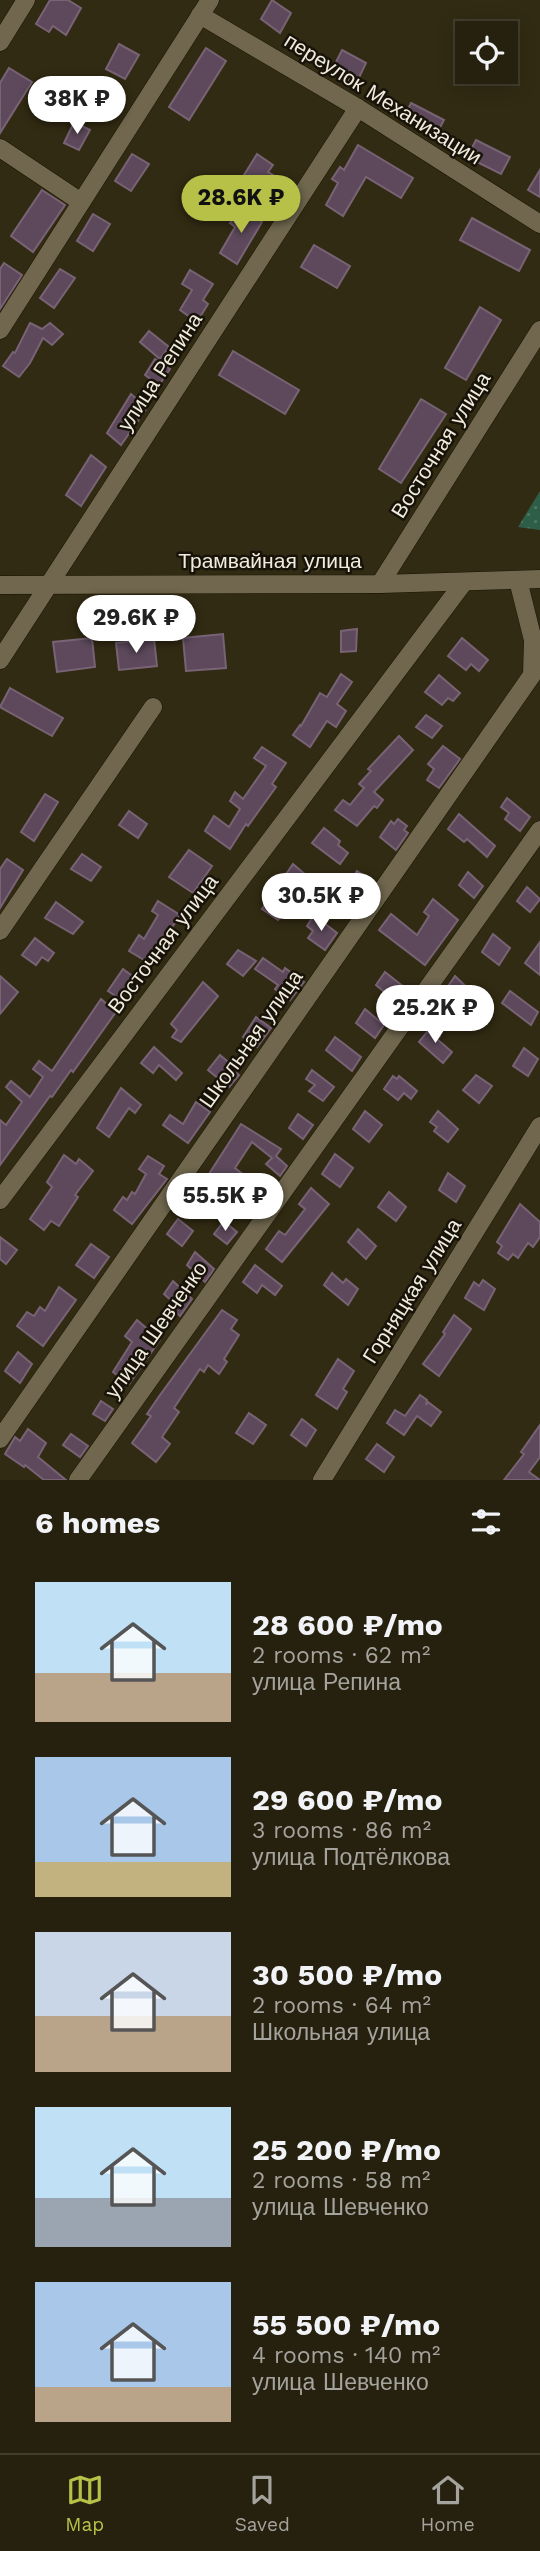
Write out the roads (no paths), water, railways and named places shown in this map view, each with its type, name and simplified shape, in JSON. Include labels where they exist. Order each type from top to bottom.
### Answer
[{"type":"street","points":[[0,42],[26,0]]},
{"type":"street","points":[[0,330],[205,8]]},
{"type":"street","name":"переулок Механизации","points":[[205,8],[540,224]]},
{"type":"street","name":"улица Репина","points":[[0,660],[358,108]]},
{"type":"street","points":[[0,148],[81,202]]},
{"type":"street","name":"Восточная улица","points":[[380,584],[540,330]]},
{"type":"street","name":"Трамвайная улица","points":[[0,585],[380,584],[540,579]]},
{"type":"street","name":"Школьная улица","points":[[0,1439],[532,675],[533,640],[518,580]]},
{"type":"street","name":"Восточная улица","points":[[0,1199],[464,582]]},
{"type":"street","points":[[0,931],[153,707]]},
{"type":"street","name":"улица Шевченко","points":[[78,1480],[540,830]]},
{"type":"street","name":"Горняцкая улица","points":[[322,1480],[540,1126]]}]
